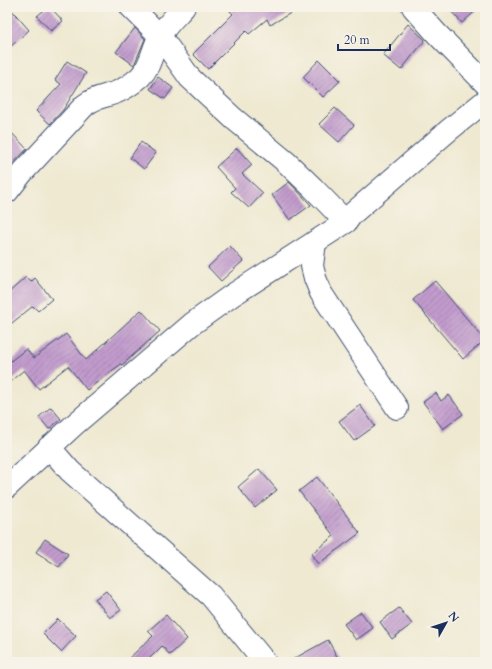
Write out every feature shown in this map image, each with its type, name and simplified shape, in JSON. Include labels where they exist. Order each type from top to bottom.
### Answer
[{"type":"street","points":[[131,7],[160,36],[190,78],[233,118],[286,162],[346,222]]},
{"type":"street","points":[[7,192],[22,173],[85,104],[101,96],[116,93],[126,88],[141,76],[150,63],[160,36],[184,7]]},
{"type":"street","points":[[413,7],[437,34],[485,82]]},
{"type":"street","points":[[7,487],[50,447],[192,324],[231,296],[346,222],[352,214],[434,142],[485,101]]},
{"type":"street","points":[[315,242],[312,266],[321,293],[397,408]]},
{"type":"street","points":[[50,447],[70,471],[211,596],[265,662]]},
{"type":"building","points":[[7,7],[9,7],[29,30],[7,50]]},
{"type":"building","points":[[50,7],[63,21],[51,31],[37,16]]},
{"type":"building","points":[[226,7],[301,7],[270,25],[267,19],[249,34],[246,31],[208,69],[193,54],[233,14]]},
{"type":"building","points":[[447,7],[480,7],[462,23]]},
{"type":"building","points":[[408,24],[425,40],[401,70],[383,55]]},
{"type":"building","points":[[135,28],[145,39],[134,65],[116,52]]},
{"type":"building","points":[[319,60],[340,81],[323,97],[303,77]]},
{"type":"building","points":[[67,61],[86,73],[63,110],[50,124],[36,111],[61,84],[55,80]]},
{"type":"building","points":[[158,77],[173,88],[165,99],[150,89]]},
{"type":"building","points":[[335,108],[354,125],[339,142],[319,124]]},
{"type":"building","points":[[7,128],[27,149],[7,170]]},
{"type":"building","points":[[141,142],[156,153],[144,169],[130,158]]},
{"type":"building","points":[[237,148],[252,165],[242,174],[263,193],[249,208],[231,192],[235,188],[216,167]]},
{"type":"building","points":[[289,182],[311,205],[290,220],[272,195]]},
{"type":"building","points":[[230,246],[243,261],[221,281],[208,267]]},
{"type":"building","points":[[26,277],[31,282],[35,278],[52,299],[38,311],[33,306],[7,327],[7,294]]},
{"type":"building","points":[[435,281],[485,340],[463,359],[413,300]]},
{"type":"building","points":[[141,310],[160,331],[122,365],[121,364],[87,390],[68,366],[39,389],[24,370],[7,384],[7,364],[26,349],[34,358],[66,334],[86,360]]},
{"type":"building","points":[[436,393],[441,401],[449,395],[463,414],[443,429],[423,402]]},
{"type":"building","points":[[360,405],[375,426],[354,441],[339,421]]},
{"type":"building","points":[[51,407],[61,419],[49,429],[39,417]]},
{"type":"building","points":[[259,469],[277,490],[255,508],[238,487]]},
{"type":"building","points":[[317,477],[360,533],[318,564],[311,554],[334,536],[299,491]]},
{"type":"building","points":[[45,539],[68,554],[59,567],[36,552]]},
{"type":"building","points":[[106,591],[121,610],[110,618],[95,599]]},
{"type":"building","points":[[399,608],[412,624],[392,639],[380,622]]},
{"type":"building","points":[[361,612],[373,628],[356,640],[344,624]]},
{"type":"building","points":[[166,615],[187,639],[170,655],[162,646],[146,662],[125,662],[153,636],[148,631]]},
{"type":"building","points":[[58,619],[76,636],[61,652],[43,634]]},
{"type":"building","points":[[328,640],[340,662],[288,662]]}]
